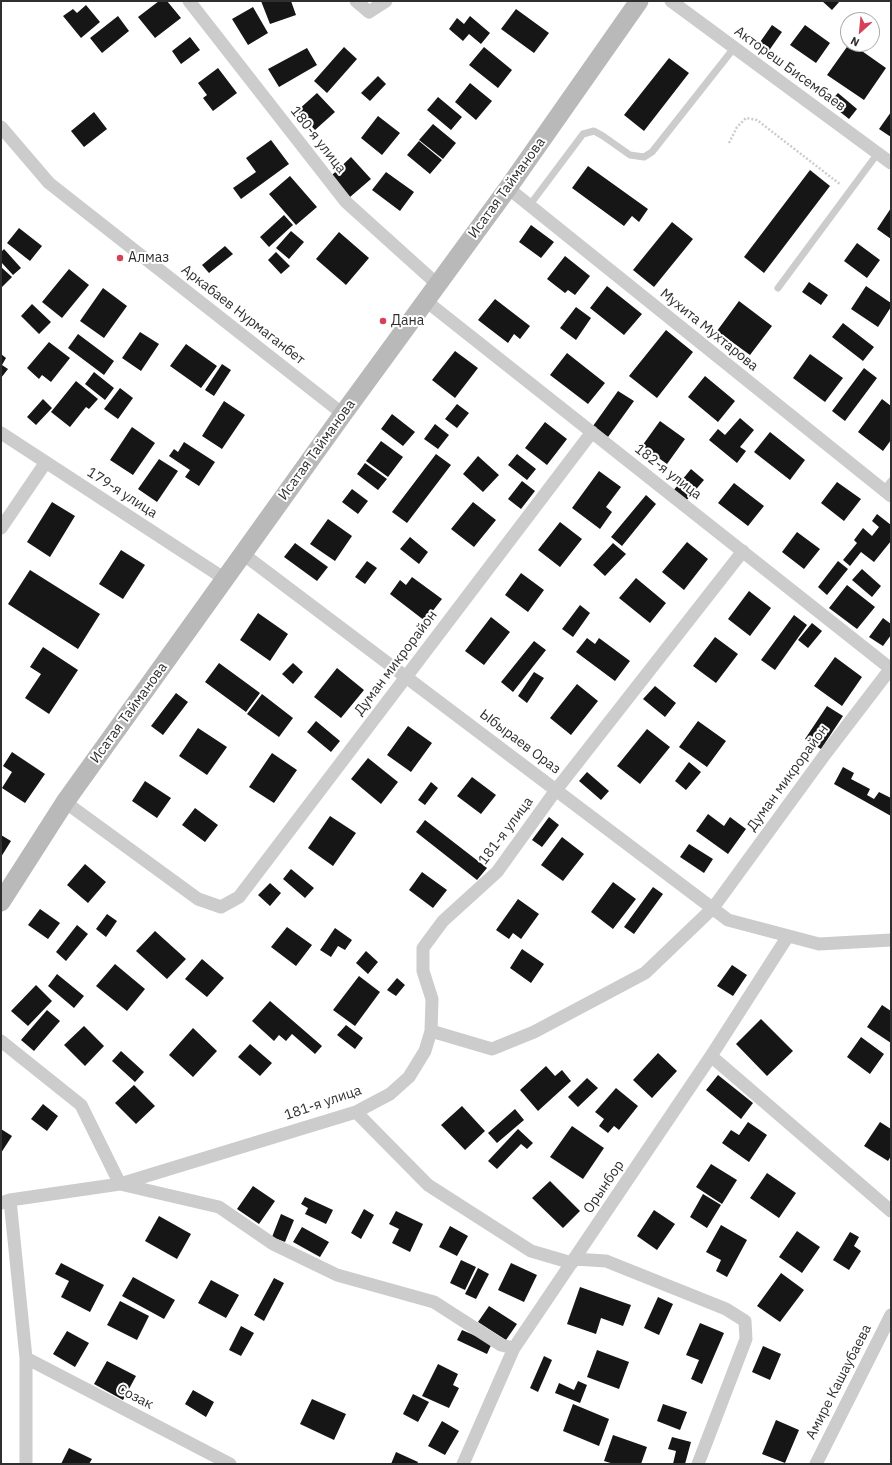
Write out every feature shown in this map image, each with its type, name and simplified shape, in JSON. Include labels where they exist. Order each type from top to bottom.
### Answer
[{"type":"street","name":"180-я улица","points":[[189,1],[346,202],[437,284]]},
{"type":"street","points":[[356,1],[370,12],[386,1]]},
{"type":"street","name":"Исатая Тайманова","points":[[1,902],[65,802],[343,414],[508,188],[639,1]]},
{"type":"street","name":"Актореш Бисембаев","points":[[678,3],[734,48],[891,163]]},
{"type":"street","name":"Аркабаев Нурмаганбет","points":[[1,127],[49,183],[343,414]]},
{"type":"street","name":"Мухита Мухтарова","points":[[508,188],[889,489]]},
{"type":"street","name":"182-я улица","points":[[426,301],[891,669]]},
{"type":"street","name":"Думан микрорайон","points":[[65,802],[198,899],[221,907],[238,897],[592,432]]},
{"type":"street","name":"179-я улица","points":[[1,433],[225,580]]},
{"type":"street","points":[[1,528],[46,462]]},
{"type":"street","points":[[556,790],[743,551]]},
{"type":"street","name":"Ыбыраев Ораз","points":[[243,554],[728,920],[819,944],[891,940]]},
{"type":"street","name":"Думан микрорайон","points":[[430,1031],[492,1049],[534,1032],[645,973],[713,908],[826,753],[891,669]]},
{"type":"street","name":"181-я улица","points":[[6,1201],[120,1184],[356,1112],[390,1094],[409,1076],[425,1051],[430,1031],[432,998],[423,970],[423,948],[443,921],[497,872],[556,790]]},
{"type":"street","name":"Орынбор","points":[[463,1464],[514,1348],[711,1056],[788,936]]},
{"type":"street","points":[[1,1041],[81,1105],[120,1184],[219,1207],[273,1244],[330,1272],[434,1302],[501,1345],[514,1348]]},
{"type":"street","points":[[711,1056],[891,1211]]},
{"type":"street","points":[[356,1112],[428,1185],[531,1251],[573,1261],[606,1261],[726,1308],[745,1321],[746,1339],[698,1464]]},
{"type":"street","points":[[6,1201],[26,1358],[26,1464]]},
{"type":"street","name":"Амире Кашаубаева","points":[[816,1464],[891,1315]]},
{"type":"street","name":"Созак","points":[[26,1358],[230,1464]]},
{"type":"lane","points":[[529,206],[583,134],[594,132],[603,136],[630,155],[644,157],[652,152],[734,48]]},
{"type":"lane","points":[[778,288],[878,153]]},
{"type":"path","points":[[729,143],[737,127],[746,118],[757,120],[850,191]]},
{"type":"building","points":[[159,1],[167,1],[181,18],[155,38],[138,17]]},
{"type":"building","points":[[261,1],[291,1],[296,15],[270,24]]},
{"type":"building","points":[[822,1],[840,1],[832,10]]},
{"type":"building","points":[[86,5],[100,22],[81,38],[63,16],[73,9],[77,13]]},
{"type":"building","points":[[253,7],[268,33],[248,45],[232,19]]},
{"type":"building","points":[[516,9],[549,33],[534,53],[501,29]]},
{"type":"building","points":[[118,16],[129,31],[102,53],[90,38]]},
{"type":"building","points":[[470,16],[490,33],[481,44],[469,34],[463,41],[449,29],[457,18],[464,24]]},
{"type":"building","points":[[772,25],[782,32],[768,52],[758,45]]},
{"type":"building","points":[[805,25],[830,43],[816,63],[790,45]]},
{"type":"building","points":[[190,37],[200,50],[181,64],[172,51]]},
{"type":"building","points":[[344,47],[357,59],[327,93],[314,81]]},
{"type":"building","points":[[484,47],[512,70],[498,88],[469,65]]},
{"type":"building","points":[[307,48],[317,65],[279,87],[268,69]]},
{"type":"building","points":[[843,52],[863,52],[886,68],[864,100],[827,75]]},
{"type":"building","points":[[669,58],[689,73],[644,131],[624,115]]},
{"type":"building","points":[[218,68],[237,93],[213,111],[203,98],[207,95],[198,83]]},
{"type":"building","points":[[378,76],[386,84],[370,101],[361,93]]},
{"type":"building","points":[[470,83],[492,101],[476,120],[455,102]]},
{"type":"building","points":[[317,93],[335,112],[315,130],[297,111]]},
{"type":"building","points":[[838,93],[857,109],[849,119],[829,103]]},
{"type":"building","points":[[438,97],[462,117],[451,130],[427,110]]},
{"type":"building","points":[[94,112],[107,129],[84,147],[71,131]]},
{"type":"building","points":[[891,112],[891,137],[879,129]]},
{"type":"building","points":[[378,116],[400,133],[382,155],[361,138]]},
{"type":"building","points":[[433,124],[456,143],[443,159],[419,140]]},
{"type":"building","points":[[271,140],[289,164],[241,199],[233,188],[256,172],[246,158]]},
{"type":"building","points":[[419,141],[442,160],[430,174],[407,155]]},
{"type":"building","points":[[351,157],[371,179],[350,197],[331,176]]},
{"type":"building","points":[[588,166],[648,209],[639,222],[632,216],[624,226],[572,188]]},
{"type":"building","points":[[810,170],[830,186],[764,273],[744,257]]},
{"type":"building","points":[[386,172],[414,192],[400,211],[372,190]]},
{"type":"building","points":[[290,176],[317,207],[296,225],[269,194]]},
{"type":"building","points":[[891,208],[891,239],[877,229]]},
{"type":"building","points":[[284,215],[293,225],[269,247],[260,237]]},
{"type":"building","points":[[672,222],[693,239],[654,287],[633,270]]},
{"type":"building","points":[[531,225],[554,242],[541,258],[519,242]]},
{"type":"building","points":[[19,228],[42,246],[30,261],[7,243]]},
{"type":"building","points":[[291,231],[304,242],[289,259],[276,248]]},
{"type":"building","points":[[339,232],[369,258],[346,285],[316,259]]},
{"type":"building","points":[[857,243],[880,260],[867,278],[844,261]]},
{"type":"building","points":[[225,246],[233,254],[209,273],[202,265]]},
{"type":"building","points":[[4,249],[21,268],[13,275],[1,262],[1,252]]},
{"type":"building","points":[[276,252],[290,266],[281,274],[268,260]]},
{"type":"building","points":[[565,256],[590,276],[575,295],[568,290],[565,293],[547,279]]},
{"type":"building","points":[[1,267],[12,277],[1,288]]},
{"type":"building","points":[[69,269],[89,285],[62,318],[42,302]]},
{"type":"building","points":[[809,282],[828,295],[821,305],[802,292]]},
{"type":"building","points":[[607,286],[642,314],[624,335],[590,308]]},
{"type":"building","points":[[866,286],[891,303],[891,307],[878,327],[851,309]]},
{"type":"building","points":[[103,288],[127,306],[104,338],[80,321]]},
{"type":"building","points":[[495,299],[530,326],[520,339],[514,334],[508,343],[478,320]]},
{"type":"building","points":[[739,301],[772,326],[750,355],[717,331]]},
{"type":"building","points":[[32,304],[51,322],[39,334],[21,316]]},
{"type":"building","points":[[576,307],[591,318],[576,340],[560,328]]},
{"type":"building","points":[[843,323],[874,347],[863,361],[832,337]]},
{"type":"building","points":[[666,330],[693,352],[657,398],[629,376]]},
{"type":"building","points":[[140,332],[159,344],[141,371],[122,358]]},
{"type":"building","points":[[78,334],[114,361],[104,375],[68,348]]},
{"type":"building","points":[[49,342],[70,358],[51,382],[42,375],[39,379],[27,368]]},
{"type":"building","points":[[186,344],[217,366],[201,388],[170,366]]},
{"type":"building","points":[[455,351],[478,368],[455,398],[432,380]]},
{"type":"building","points":[[567,353],[605,383],[588,404],[550,375]]},
{"type":"building","points":[[1,354],[6,358],[2,365],[8,369],[1,378]]},
{"type":"building","points":[[810,354],[843,378],[825,402],[793,378]]},
{"type":"building","points":[[222,364],[231,370],[214,396],[205,390]]},
{"type":"building","points":[[864,368],[877,378],[845,421],[832,411]]},
{"type":"building","points":[[94,372],[114,388],[105,400],[85,384]]},
{"type":"building","points":[[705,376],[735,401],[718,422],[688,397]]},
{"type":"building","points":[[76,381],[98,399],[89,409],[86,407],[70,427],[51,412]]},
{"type":"building","points":[[120,388],[133,398],[118,419],[104,409]]},
{"type":"building","points":[[618,391],[634,401],[608,437],[593,426]]},
{"type":"building","points":[[43,399],[52,408],[36,425],[27,417]]},
{"type":"building","points":[[882,399],[891,406],[891,440],[883,451],[858,432]]},
{"type":"building","points":[[224,401],[245,415],[222,449],[202,436]]},
{"type":"building","points":[[457,404],[469,413],[457,428],[445,419]]},
{"type":"building","points":[[392,414],[415,432],[403,446],[381,429]]},
{"type":"building","points":[[740,418],[754,430],[740,447],[746,451],[737,463],[709,440],[718,429],[725,435]]},
{"type":"building","points":[[660,421],[685,439],[667,464],[642,446]]},
{"type":"building","points":[[545,422],[567,439],[547,465],[525,448]]},
{"type":"building","points":[[435,424],[449,435],[438,449],[424,439]]},
{"type":"building","points":[[132,427],[155,443],[133,475],[110,460]]},
{"type":"building","points":[[770,432],[805,460],[790,480],[754,452]]},
{"type":"building","points":[[381,441],[403,457],[388,477],[366,461]]},
{"type":"building","points":[[184,442],[215,462],[199,486],[185,477],[190,470],[169,456],[174,449],[178,452]]},
{"type":"building","points":[[436,454],[451,465],[407,523],[392,512]]},
{"type":"building","points":[[517,454],[536,469],[527,480],[508,465]]},
{"type":"building","points":[[478,456],[499,475],[483,492],[463,474]]},
{"type":"building","points":[[159,459],[178,471],[157,502],[138,489]]},
{"type":"building","points":[[365,463],[387,479],[378,490],[357,474]]},
{"type":"building","points":[[691,469],[704,480],[686,501],[673,491]]},
{"type":"building","points":[[599,471],[621,487],[606,507],[612,512],[600,529],[572,508]]},
{"type":"building","points":[[522,481],[535,491],[521,509],[508,499]]},
{"type":"building","points":[[837,482],[861,499],[844,521],[821,503]]},
{"type":"building","points":[[734,483],[764,506],[748,526],[718,503]]},
{"type":"building","points":[[352,489],[368,501],[358,514],[342,502]]},
{"type":"building","points":[[646,495],[656,504],[622,546],[611,537]]},
{"type":"building","points":[[52,502],[75,516],[50,557],[27,542]]},
{"type":"building","points":[[473,502],[496,520],[474,547],[451,529]]},
{"type":"building","points":[[877,514],[891,525],[891,541],[874,562],[861,552],[850,566],[843,560],[857,543],[854,540],[863,528],[872,536],[879,527],[872,521]]},
{"type":"building","points":[[328,519],[352,536],[335,561],[310,544]]},
{"type":"building","points":[[560,522],[582,539],[560,567],[538,550]]},
{"type":"building","points":[[797,532],[820,549],[804,569],[782,552]]},
{"type":"building","points":[[410,537],[428,552],[419,564],[400,549]]},
{"type":"building","points":[[687,542],[708,559],[684,590],[662,572]]},
{"type":"building","points":[[295,543],[328,567],[317,581],[284,557]]},
{"type":"building","points":[[613,543],[626,554],[605,576],[593,565]]},
{"type":"building","points":[[121,550],[145,565],[123,599],[99,584]]},
{"type":"building","points":[[367,561],[377,568],[365,584],[355,577]]},
{"type":"building","points":[[838,561],[848,569],[827,595],[818,587]]},
{"type":"building","points":[[862,569],[881,586],[872,597],[852,580]]},
{"type":"building","points":[[30,570],[100,614],[78,649],[8,604]]},
{"type":"building","points":[[521,573],[544,590],[528,612],[505,595]]},
{"type":"building","points":[[412,577],[442,599],[425,621],[390,594],[400,580],[406,585]]},
{"type":"building","points":[[636,578],[666,603],[650,623],[619,598]]},
{"type":"building","points":[[847,585],[875,607],[857,629],[829,608]]},
{"type":"building","points":[[749,591],[771,608],[750,636],[728,619]]},
{"type":"building","points":[[580,605],[590,613],[573,637],[562,629]]},
{"type":"building","points":[[258,613],[288,634],[270,661],[240,640]]},
{"type":"building","points":[[794,615],[807,625],[775,670],[761,660]]},
{"type":"building","points":[[491,617],[510,632],[484,665],[465,651]]},
{"type":"building","points":[[883,618],[891,624],[891,635],[883,646],[869,637]]},
{"type":"building","points":[[812,623],[822,631],[808,648],[798,640]]},
{"type":"building","points":[[715,637],[738,654],[716,683],[693,666]]},
{"type":"building","points":[[587,638],[595,644],[599,638],[630,661],[615,681],[576,652]]},
{"type":"building","points":[[534,641],[546,650],[513,692],[501,682]]},
{"type":"building","points":[[43,647],[78,670],[49,714],[25,698],[41,674],[30,667]]},
{"type":"building","points":[[835,657],[862,677],[842,706],[814,686]]},
{"type":"building","points":[[219,663],[260,693],[246,712],[205,682]]},
{"type":"building","points":[[293,663],[303,672],[293,684],[282,674]]},
{"type":"building","points":[[337,668],[364,690],[341,718],[314,697]]},
{"type":"building","points":[[534,672],[544,678],[527,703],[518,696]]},
{"type":"building","points":[[577,684],[598,701],[571,735],[550,718]]},
{"type":"building","points":[[655,686],[676,703],[665,717],[643,699]]},
{"type":"building","points":[[176,693],[188,702],[163,735],[151,726]]},
{"type":"building","points":[[262,694],[293,718],[279,737],[247,714]]},
{"type":"building","points":[[827,706],[843,716],[821,749],[805,739]]},
{"type":"building","points":[[316,721],[340,741],[331,752],[307,732]]},
{"type":"building","points":[[698,721],[726,741],[707,767],[679,747]]},
{"type":"building","points":[[408,726],[432,743],[411,772],[387,755]]},
{"type":"building","points":[[198,728],[227,747],[207,775],[179,756]]},
{"type":"building","points":[[647,729],[670,747],[640,784],[617,766]]},
{"type":"building","points":[[12,752],[45,774],[25,803],[2,788],[12,772],[3,766]]},
{"type":"building","points":[[272,753],[297,770],[274,803],[249,787]]},
{"type":"building","points":[[368,758],[398,782],[381,804],[351,779]]},
{"type":"building","points":[[689,762],[701,772],[686,790],[675,781]]},
{"type":"building","points":[[843,767],[854,773],[851,779],[870,789],[867,795],[874,799],[879,792],[891,798],[891,816],[834,784]]},
{"type":"building","points":[[587,772],[609,791],[601,800],[579,781]]},
{"type":"building","points":[[472,777],[496,795],[481,814],[457,796]]},
{"type":"building","points":[[145,781],[171,798],[157,818],[132,801]]},
{"type":"building","points":[[431,782],[438,788],[425,805],[418,800]]},
{"type":"building","points":[[195,808],[218,825],[205,842],[182,825]]},
{"type":"building","points":[[708,814],[724,826],[730,817],[746,829],[728,854],[696,831]]},
{"type":"building","points":[[330,816],[356,833],[333,866],[308,848]]},
{"type":"building","points":[[549,817],[559,825],[542,847],[532,840]]},
{"type":"building","points":[[425,820],[487,868],[477,880],[416,832]]},
{"type":"building","points":[[1,835],[11,841],[1,857]]},
{"type":"building","points":[[562,837],[584,854],[563,881],[541,865]]},
{"type":"building","points":[[689,844],[713,859],[704,873],[680,857]]},
{"type":"building","points":[[85,864],[106,882],[88,903],[67,885]]},
{"type":"building","points":[[291,869],[314,888],[305,898],[283,879]]},
{"type":"building","points":[[422,872],[447,890],[433,908],[409,890]]},
{"type":"building","points":[[613,882],[636,899],[613,929],[591,912]]},
{"type":"building","points":[[270,883],[281,893],[270,906],[258,895]]},
{"type":"building","points":[[653,887],[663,894],[634,934],[624,927]]},
{"type":"building","points":[[518,899],[539,914],[521,939],[513,933],[509,939],[496,930]]},
{"type":"building","points":[[40,909],[60,923],[48,939],[28,925]]},
{"type":"building","points":[[107,914],[117,921],[106,937],[96,929]]},
{"type":"building","points":[[77,925],[88,934],[66,961],[56,952]]},
{"type":"building","points":[[287,927],[312,945],[296,966],[271,947]]},
{"type":"building","points":[[335,928],[352,940],[345,950],[338,946],[331,957],[320,950]]},
{"type":"building","points":[[155,931],[186,959],[167,979],[136,951]]},
{"type":"building","points":[[522,949],[544,964],[531,983],[510,968]]},
{"type":"building","points":[[366,951],[378,962],[368,974],[356,963]]},
{"type":"building","points":[[202,959],[224,978],[207,997],[185,979]]},
{"type":"building","points":[[115,964],[145,989],[127,1011],[96,986]]},
{"type":"building","points":[[732,965],[747,975],[733,996],[717,986]]},
{"type":"building","points":[[57,974],[84,996],[74,1008],[48,986]]},
{"type":"building","points":[[359,976],[380,992],[355,1026],[333,1010]]},
{"type":"building","points":[[397,978],[405,985],[396,996],[387,990]]},
{"type":"building","points":[[36,985],[52,1001],[28,1026],[11,1011]]},
{"type":"building","points":[[270,1001],[322,1046],[315,1054],[292,1034],[286,1041],[279,1035],[274,1041],[252,1021]]},
{"type":"building","points":[[882,1005],[891,1011],[891,1043],[867,1027]]},
{"type":"building","points":[[47,1010],[60,1021],[34,1051],[21,1040]]},
{"type":"building","points":[[761,1019],[793,1051],[767,1076],[736,1044]]},
{"type":"building","points":[[346,1025],[363,1038],[355,1049],[337,1035]]},
{"type":"building","points":[[84,1026],[104,1046],[85,1066],[64,1045]]},
{"type":"building","points":[[193,1028],[217,1051],[193,1077],[169,1055]]},
{"type":"building","points":[[861,1037],[884,1054],[870,1074],[847,1057]]},
{"type":"building","points":[[250,1044],[272,1063],[260,1076],[238,1057]]},
{"type":"building","points":[[121,1051],[144,1072],[135,1082],[112,1061]]},
{"type":"building","points":[[658,1053],[677,1071],[652,1098],[633,1080]]},
{"type":"building","points":[[546,1066],[555,1076],[562,1070],[571,1081],[538,1111],[520,1090]]},
{"type":"building","points":[[718,1075],[753,1103],[741,1119],[706,1090]]},
{"type":"building","points":[[587,1078],[598,1088],[578,1107],[568,1097]]},
{"type":"building","points":[[134,1085],[155,1106],[136,1124],[115,1103]]},
{"type":"building","points":[[616,1088],[638,1106],[619,1130],[614,1126],[608,1133],[599,1126],[604,1119],[595,1112]]},
{"type":"building","points":[[43,1104],[58,1116],[47,1131],[31,1119]]},
{"type":"building","points":[[462,1106],[485,1131],[465,1150],[441,1125]]},
{"type":"building","points":[[515,1109],[524,1120],[497,1143],[488,1133]]},
{"type":"building","points":[[748,1122],[767,1135],[749,1162],[722,1143],[731,1130],[739,1135]]},
{"type":"building","points":[[880,1122],[891,1129],[891,1156],[888,1161],[864,1146]]},
{"type":"building","points":[[572,1126],[604,1148],[583,1179],[550,1157]]},
{"type":"building","points":[[1,1129],[12,1136],[1,1153]]},
{"type":"building","points":[[518,1129],[533,1143],[527,1149],[521,1144],[497,1169],[488,1161]]},
{"type":"building","points":[[711,1164],[737,1180],[722,1204],[696,1187]]},
{"type":"building","points":[[767,1173],[796,1193],[779,1218],[750,1198]]},
{"type":"building","points":[[550,1181],[580,1211],[563,1228],[532,1198]]},
{"type":"building","points":[[253,1186],[275,1201],[259,1224],[237,1209]]},
{"type":"building","points":[[703,1194],[721,1205],[707,1228],[690,1217]]},
{"type":"building","points":[[305,1197],[333,1210],[326,1224],[305,1214],[308,1208],[301,1204]]},
{"type":"building","points":[[364,1209],[374,1215],[361,1239],[351,1233]]},
{"type":"building","points":[[654,1210],[675,1224],[657,1250],[637,1236]]},
{"type":"building","points":[[396,1211],[423,1224],[410,1252],[392,1243],[399,1229],[389,1224]]},
{"type":"building","points":[[281,1214],[294,1220],[285,1242],[272,1237]]},
{"type":"building","points":[[159,1216],[191,1234],[177,1259],[145,1241]]},
{"type":"building","points":[[721,1225],[747,1240],[727,1277],[716,1271],[721,1260],[706,1252]]},
{"type":"building","points":[[450,1226],[468,1236],[457,1256],[439,1247]]},
{"type":"building","points":[[302,1227],[329,1242],[320,1257],[293,1242]]},
{"type":"building","points":[[797,1231],[820,1247],[802,1273],[779,1257]]},
{"type":"building","points":[[850,1232],[859,1237],[854,1246],[861,1251],[849,1270],[833,1260]]},
{"type":"building","points":[[461,1260],[476,1267],[465,1290],[450,1283]]},
{"type":"building","points":[[61,1263],[104,1285],[90,1312],[61,1297],[69,1281],[55,1274]]},
{"type":"building","points":[[511,1263],[537,1275],[524,1302],[498,1290]]},
{"type":"building","points":[[478,1268],[489,1274],[476,1299],[465,1294]]},
{"type":"building","points":[[781,1273],[804,1290],[780,1322],[757,1306]]},
{"type":"building","points":[[133,1277],[175,1300],[164,1319],[122,1296]]},
{"type":"building","points":[[274,1278],[284,1283],[264,1321],[254,1315]]},
{"type":"building","points":[[211,1280],[239,1295],[226,1318],[198,1303]]},
{"type":"building","points":[[580,1287],[631,1305],[623,1326],[601,1318],[596,1334],[567,1324]]},
{"type":"building","points":[[658,1297],[673,1304],[659,1335],[644,1328]]},
{"type":"building","points":[[120,1301],[149,1316],[137,1340],[107,1325]]},
{"type":"building","points":[[489,1306],[517,1324],[506,1340],[478,1322]]},
{"type":"building","points":[[700,1323],[724,1333],[702,1384],[691,1379],[699,1360],[686,1355]]},
{"type":"building","points":[[241,1326],[254,1333],[241,1356],[229,1350]]},
{"type":"building","points":[[462,1330],[492,1343],[487,1354],[457,1340]]},
{"type":"building","points":[[67,1331],[89,1343],[75,1367],[53,1354]]},
{"type":"building","points":[[763,1346],[781,1354],[770,1380],[752,1372]]},
{"type":"building","points":[[597,1350],[629,1362],[619,1389],[587,1377]]},
{"type":"building","points":[[544,1356],[552,1360],[538,1392],[530,1388]]},
{"type":"building","points":[[107,1361],[136,1376],[123,1400],[94,1384]]},
{"type":"building","points":[[438,1364],[458,1374],[453,1385],[459,1388],[449,1408],[422,1396]]},
{"type":"building","points":[[578,1381],[587,1385],[580,1403],[555,1393],[559,1383],[574,1390]]},
{"type":"building","points":[[193,1390],[214,1402],[206,1417],[185,1404]]},
{"type":"building","points":[[413,1394],[429,1402],[418,1422],[403,1414]]},
{"type":"building","points":[[312,1399],[346,1414],[334,1440],[300,1424]]},
{"type":"building","points":[[573,1404],[609,1419],[599,1446],[563,1431]]},
{"type":"building","points":[[663,1404],[687,1412],[680,1430],[657,1421]]},
{"type":"building","points":[[776,1420],[799,1430],[785,1463],[762,1454]]},
{"type":"building","points":[[442,1421],[459,1431],[445,1455],[428,1446]]},
{"type":"building","points":[[613,1435],[647,1447],[641,1464],[614,1464],[604,1461]]},
{"type":"building","points":[[672,1437],[691,1442],[685,1464],[673,1464],[676,1451],[668,1449]]},
{"type":"building","points":[[69,1448],[92,1459],[89,1464],[61,1464]]},
{"type":"building","points":[[396,1452],[418,1462],[417,1464],[391,1464]]},
{"type":"place","name":"Алмаз","points":[[120,258]]},
{"type":"place","name":"Дана","points":[[383,321]]}]
